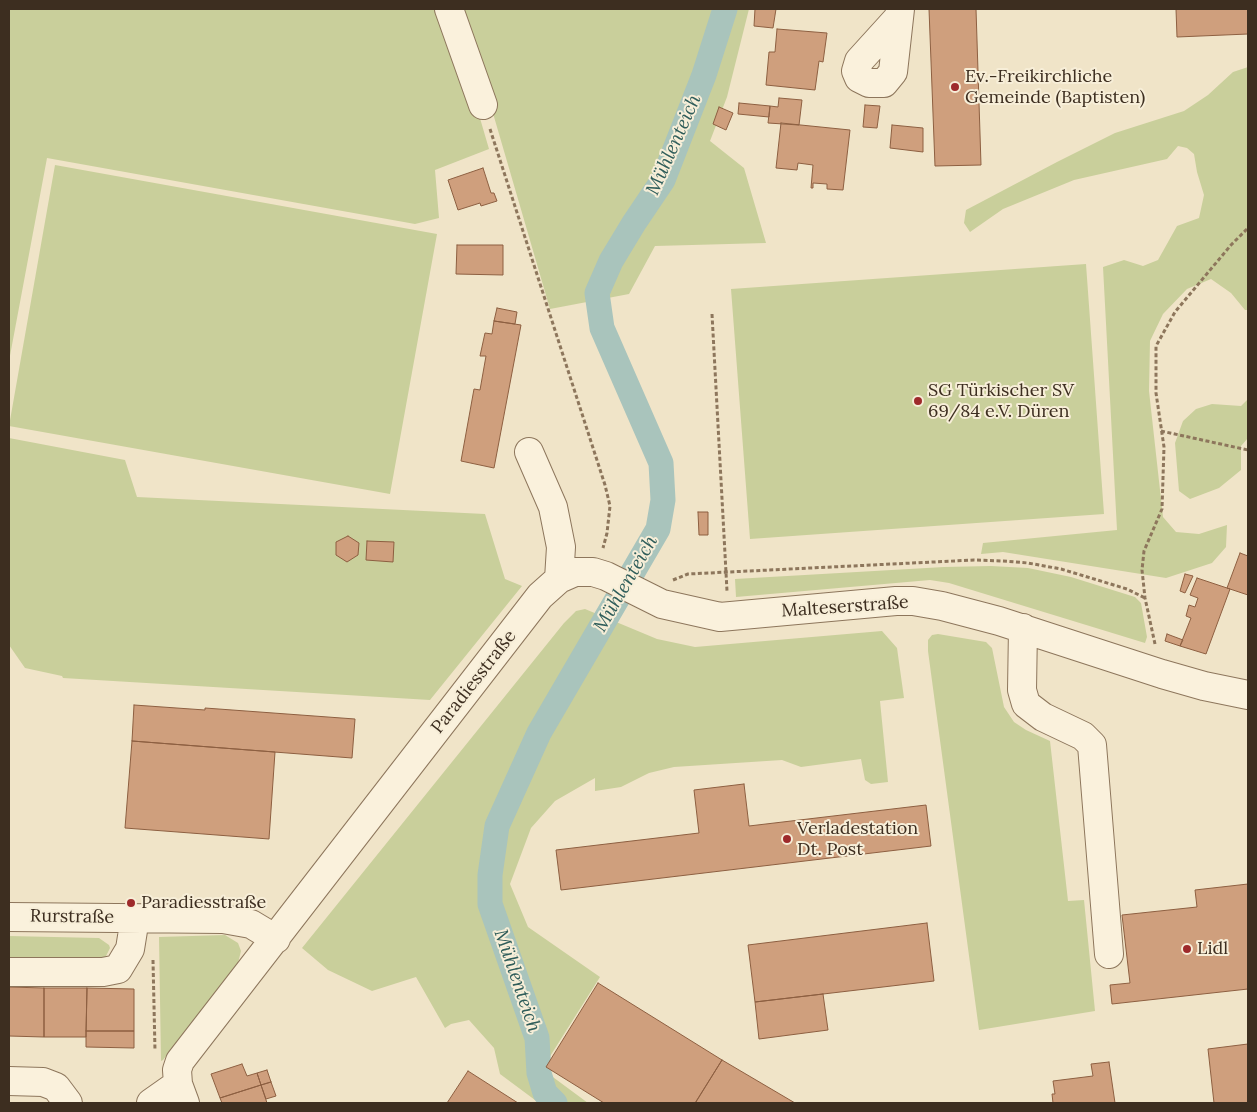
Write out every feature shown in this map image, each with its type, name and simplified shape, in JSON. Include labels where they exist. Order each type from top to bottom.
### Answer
[{"type":"street","points":[[449,9],[483,105]]},
{"type":"street","points":[[529,452],[553,506],[561,547],[559,579],[575,572],[600,574]]},
{"type":"street","name":"Malteserstraße","points":[[600,574],[662,604],[720,616],[913,601],[942,606],[1023,628],[1162,674],[1204,686],[1248,695]]},
{"type":"street","name":"Paradiesstraße","points":[[181,1094],[177,1070],[180,1061],[540,596],[559,579]]},
{"type":"street","points":[[1023,628],[1022,690],[1026,704],[1043,717],[1084,736],[1092,745],[1109,954]]},
{"type":"street","name":"Rurstraße","points":[[9,916],[223,919],[251,924],[276,939]]},
{"type":"street","name":"Rurstraße","points":[[9,972],[103,972],[118,968],[130,949],[135,918]]},
{"type":"street","points":[[9,1081],[43,1082],[56,1087],[68,1103]]},
{"type":"street","points":[[151,1103],[181,1094]]},
{"type":"path","points":[[483,105],[598,461],[610,506],[600,574]]},
{"type":"path","points":[[1162,674],[1145,598],[1142,570],[1144,551],[1162,509],[1164,447],[1156,393],[1156,346],[1175,312],[1231,245],[1248,228]]},
{"type":"path","points":[[712,314],[730,616]]},
{"type":"path","points":[[1161,431],[1248,450]]},
{"type":"path","points":[[651,598],[663,584],[688,574],[974,560],[1003,561],[1061,569],[1127,589],[1145,598]]},
{"type":"path","points":[[153,953],[156,1056]]},
{"type":"green space","points":[[9,9],[448,9],[489,149],[435,170],[439,218],[415,224],[47,158],[9,361]]},
{"type":"green space","points":[[460,9],[749,9],[727,97],[710,141],[744,168],[766,243],[655,246],[629,294],[550,309],[490,103]]},
{"type":"green space","points":[[1248,67],[1248,310],[1245,310],[1231,293],[1211,279],[1187,289],[1163,314],[1150,341],[1149,391],[1163,517],[1176,532],[1199,534],[1227,525],[1226,547],[1212,563],[1166,578],[1003,552],[981,554],[983,543],[1117,530],[1103,267],[1124,260],[1143,266],[1158,260],[1177,226],[1199,218],[1204,195],[1194,154],[1187,148],[1178,146],[1167,159],[1074,180],[1003,209],[970,232],[964,223],[966,210],[1115,133],[1184,111],[1208,95],[1233,72]]},
{"type":"green space","points":[[55,165],[437,234],[390,494],[9,426]]},
{"type":"green space","name":"SG Türkischer SV 69/84 e.V. Düren","points":[[1086,264],[1104,514],[750,539],[731,289]]},
{"type":"green space","points":[[1248,399],[1248,438],[1241,446],[1241,470],[1219,488],[1190,499],[1179,491],[1175,443],[1183,421],[1196,409],[1212,404],[1241,406]]},
{"type":"green space","points":[[9,438],[125,460],[137,497],[485,514],[505,579],[522,586],[430,700],[63,678],[62,676],[25,668],[9,645]]},
{"type":"green space","points":[[991,566],[1028,568],[1071,577],[1135,597],[1141,603],[1147,637],[1145,643],[949,583],[930,580],[736,597],[735,579]]},
{"type":"green space","points":[[585,609],[657,639],[695,647],[882,631],[897,648],[904,698],[880,701],[888,782],[871,784],[865,780],[861,759],[801,767],[782,760],[674,767],[649,773],[621,787],[595,791],[595,778],[555,801],[531,828],[510,884],[528,927],[600,977],[542,1069],[588,1103],[539,1103],[500,1074],[494,1048],[469,1020],[451,1024],[445,1028],[416,977],[372,991],[328,970],[302,948],[564,623],[576,611]]},
{"type":"green space","points":[[938,634],[986,642],[992,648],[1004,707],[1014,722],[1050,741],[1068,901],[1084,900],[1095,1011],[979,1030],[928,651],[928,640],[932,635]]},
{"type":"green space","points":[[225,935],[238,943],[241,951],[238,963],[161,1061],[159,937]]},
{"type":"green space","points":[[9,936],[99,938],[109,945],[110,948],[105,958],[98,960],[9,958]]},
{"type":"building","points":[[755,9],[776,9],[773,28],[754,26]]},
{"type":"building","name":"Ev.-Freikirchliche Gemeinde (Baptisten)","points":[[929,9],[976,9],[981,165],[935,166]]},
{"type":"building","points":[[1176,9],[1248,9],[1248,34],[1177,37]]},
{"type":"building","points":[[777,29],[827,33],[823,62],[819,61],[815,90],[766,85],[769,52],[775,52]]},
{"type":"building","points":[[779,98],[802,100],[799,125],[768,123],[770,106],[778,107]]},
{"type":"building","points":[[739,103],[770,106],[769,117],[738,114]]},
{"type":"building","points":[[865,105],[880,106],[877,128],[863,127]]},
{"type":"building","points":[[719,107],[733,113],[726,130],[713,124]]},
{"type":"building","points":[[781,123],[850,130],[843,190],[827,189],[827,184],[813,183],[813,188],[811,188],[813,165],[798,163],[797,170],[776,168]]},
{"type":"building","points":[[892,125],[923,128],[923,152],[890,148]]},
{"type":"building","points":[[483,168],[491,193],[494,193],[497,201],[481,206],[480,203],[458,210],[448,180]]},
{"type":"building","points":[[457,245],[503,245],[503,275],[456,274]]},
{"type":"building","points":[[497,308],[517,312],[515,324],[494,321]]},
{"type":"building","points":[[494,321],[521,325],[494,468],[461,461],[474,389],[480,390],[486,356],[480,356],[485,333],[492,334]]},
{"type":"building","points":[[698,512],[708,512],[708,535],[699,535]]},
{"type":"building","points":[[348,536],[359,543],[358,555],[347,562],[336,555],[336,542]]},
{"type":"building","points":[[367,541],[394,542],[393,562],[366,560]]},
{"type":"building","points":[[1240,553],[1248,556],[1248,595],[1227,588]]},
{"type":"building","points":[[1185,574],[1193,576],[1185,593],[1180,591]]},
{"type":"building","points":[[1197,578],[1230,589],[1206,654],[1180,646],[1191,618],[1186,616],[1189,605],[1195,607],[1198,598],[1190,595]]},
{"type":"building","points":[[1167,634],[1183,640],[1180,646],[1165,641]]},
{"type":"building","points":[[134,705],[355,719],[352,758],[132,741]]},
{"type":"building","points":[[132,741],[275,752],[269,839],[125,828]]},
{"type":"building","name":"Verladestation Dt. Post","points":[[744,784],[749,826],[926,805],[931,846],[561,890],[556,850],[699,833],[694,790]]},
{"type":"building","name":"Lidl","points":[[1248,884],[1248,989],[1112,1004],[1110,985],[1130,983],[1122,915],[1197,907],[1195,890]]},
{"type":"building","points":[[927,923],[934,981],[755,1002],[748,945]]},
{"type":"building","points":[[598,983],[722,1060],[695,1103],[604,1103],[546,1067]]},
{"type":"building","points":[[9,987],[44,988],[44,1037],[9,1036]]},
{"type":"building","points":[[44,988],[87,988],[86,1037],[44,1037]]},
{"type":"building","points":[[87,988],[134,989],[134,1031],[86,1031]]},
{"type":"building","points":[[823,994],[828,1030],[759,1039],[755,1002]]},
{"type":"building","points":[[86,1031],[134,1031],[134,1048],[86,1047]]},
{"type":"building","points":[[1248,1044],[1248,1103],[1214,1103],[1208,1049]]},
{"type":"building","points":[[722,1060],[795,1103],[696,1102]]},
{"type":"building","points":[[1109,1062],[1115,1103],[1053,1103],[1052,1094],[1055,1094],[1053,1081],[1093,1076],[1091,1064]]},
{"type":"building","points":[[242,1064],[247,1076],[257,1073],[261,1085],[220,1098],[211,1074]]},
{"type":"building","points":[[267,1070],[271,1082],[261,1085],[257,1073]]},
{"type":"building","points":[[468,1071],[518,1103],[447,1103]]},
{"type":"building","points":[[271,1082],[276,1096],[266,1099],[261,1085]]},
{"type":"building","points":[[261,1085],[267,1103],[222,1103],[220,1098]]},
{"type":"waterway","name":"Mühlenteich","points":[[555,1103],[545,1093],[539,1073],[537,1038],[490,904],[490,875],[497,826],[539,733],[658,529],[663,500],[661,463],[602,328],[597,293],[611,261],[663,180],[704,75],[725,9]]},
{"type":"place","name":"Ev.-Freikirchliche Gemeinde (Baptisten)","points":[[955,87]]},
{"type":"place","name":"SG Türkischer SV 69/84 e.V. Düren","points":[[918,401]]},
{"type":"place","name":"Verladestation Dt. Post","points":[[787,839]]},
{"type":"place","name":"Paradiesstraße","points":[[131,903]]},
{"type":"place","name":"Lidl","points":[[1187,949]]}]
